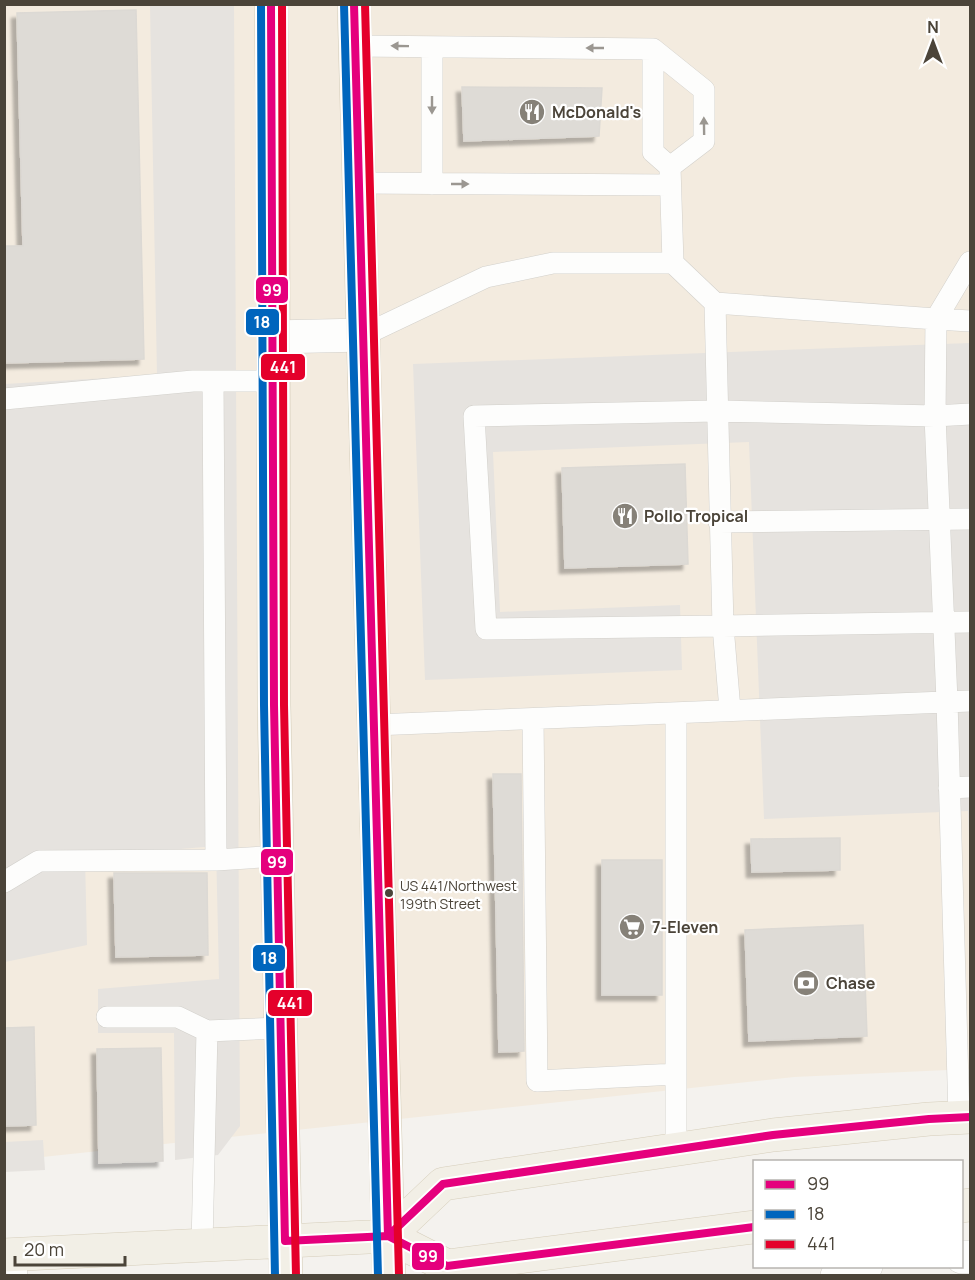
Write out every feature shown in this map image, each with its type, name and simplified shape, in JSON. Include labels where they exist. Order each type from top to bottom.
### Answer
[{"type":"main road","points":[[271,4],[274,705],[286,1275]]},
{"type":"main road","points":[[354,4],[389,1275]]},
{"type":"main road","points":[[388,1236],[443,1184],[773,1135],[965,1117]]},
{"type":"main road","points":[[12,1262],[201,1245],[388,1236],[447,1266],[753,1227]]},
{"type":"street","points":[[273,337],[364,336]]},
{"type":"street","points":[[837,1275],[858,1268]]},
{"type":"lane","points":[[355,46],[653,49],[704,90],[704,141],[670,176],[432,184],[360,183]]},
{"type":"lane","points":[[432,47],[432,184]]},
{"type":"lane","points":[[653,49],[653,152],[670,176],[673,263]]},
{"type":"lane","points":[[965,1117],[962,904],[949,788],[935,416],[936,319],[970,262]]},
{"type":"lane","points":[[364,336],[486,277],[553,263],[673,263],[715,303],[970,321]]},
{"type":"lane","points":[[715,303],[719,522],[723,626],[730,710]]},
{"type":"lane","points":[[4,399],[193,381],[273,381]]},
{"type":"lane","points":[[213,381],[216,860]]},
{"type":"lane","points":[[970,414],[935,416],[716,411],[474,416],[486,629],[970,622]]},
{"type":"lane","points":[[719,522],[970,519]]},
{"type":"lane","points":[[374,725],[970,701]]},
{"type":"lane","points":[[676,713],[676,1150]]},
{"type":"lane","points":[[533,719],[537,1081],[676,1074]]},
{"type":"lane","points":[[949,788],[970,787]]},
{"type":"lane","points":[[4,882],[39,861],[216,860],[278,856]]},
{"type":"lane","points":[[107,1017],[178,1017],[207,1031],[280,1028]]},
{"type":"lane","points":[[201,1245],[207,1031]]},
{"type":"shaded area","points":[[4,5],[970,5],[970,1069],[794,1077],[5,1161]]},
{"type":"shaded area","points":[[150,5],[234,5],[240,1126],[218,1155],[175,1160],[174,1033],[98,1033],[98,989],[219,979],[216,846],[85,857],[87,945],[5,962],[5,384],[157,375]]},
{"type":"shaded area","points":[[970,343],[970,865],[968,811],[764,819],[749,442],[493,452],[500,612],[680,605],[682,670],[425,680],[413,364]]},
{"type":"shaded area","points":[[43,1140],[45,1170],[5,1172],[5,1142]]},
{"type":"building","points":[[136,10],[144,359],[4,363],[4,246],[23,246],[17,13]]},
{"type":"building","name":"McDonald's","points":[[462,87],[602,88],[599,136],[464,141]]},
{"type":"building","name":"Pollo Tropical","points":[[685,464],[688,564],[565,568],[562,468]]},
{"type":"building","points":[[493,774],[521,774],[524,1051],[499,1052]]},
{"type":"building","points":[[840,838],[840,870],[752,872],[751,839]]},
{"type":"building","name":"7-Eleven","points":[[602,860],[662,860],[662,995],[602,995]]},
{"type":"building","points":[[114,873],[207,873],[208,955],[116,957]]},
{"type":"building","name":"Chase","points":[[863,925],[867,1036],[749,1041],[745,930]]},
{"type":"building","points":[[34,1027],[36,1125],[4,1126],[4,1028]]},
{"type":"building","points":[[161,1048],[163,1161],[99,1163],[97,1049]]},
{"type":"transit line","name":"18","points":[[261,4],[264,705],[275,1276]]},
{"type":"transit line","name":"99","points":[[271,4],[274,705],[285,1241],[388,1236],[447,1266],[753,1227]]},
{"type":"transit line","name":"441","points":[[282,4],[284,705],[296,1276]]},
{"type":"transit line","name":"18","points":[[344,4],[378,1276]]},
{"type":"transit line","name":"99","points":[[354,4],[388,1236]]},
{"type":"transit line","name":"441","points":[[365,4],[399,1276]]},
{"type":"transit line","name":"99","points":[[388,1236],[443,1184],[773,1135],[970,1117]]},
{"type":"place","name":"McDonald's","points":[[532,112]]},
{"type":"place","name":"Pollo Tropical","points":[[625,516]]},
{"type":"place","name":"US 441/Northwest 199th Street","points":[[389,893]]},
{"type":"place","name":"7-Eleven","points":[[632,927]]},
{"type":"place","name":"Chase","points":[[806,983]]}]
